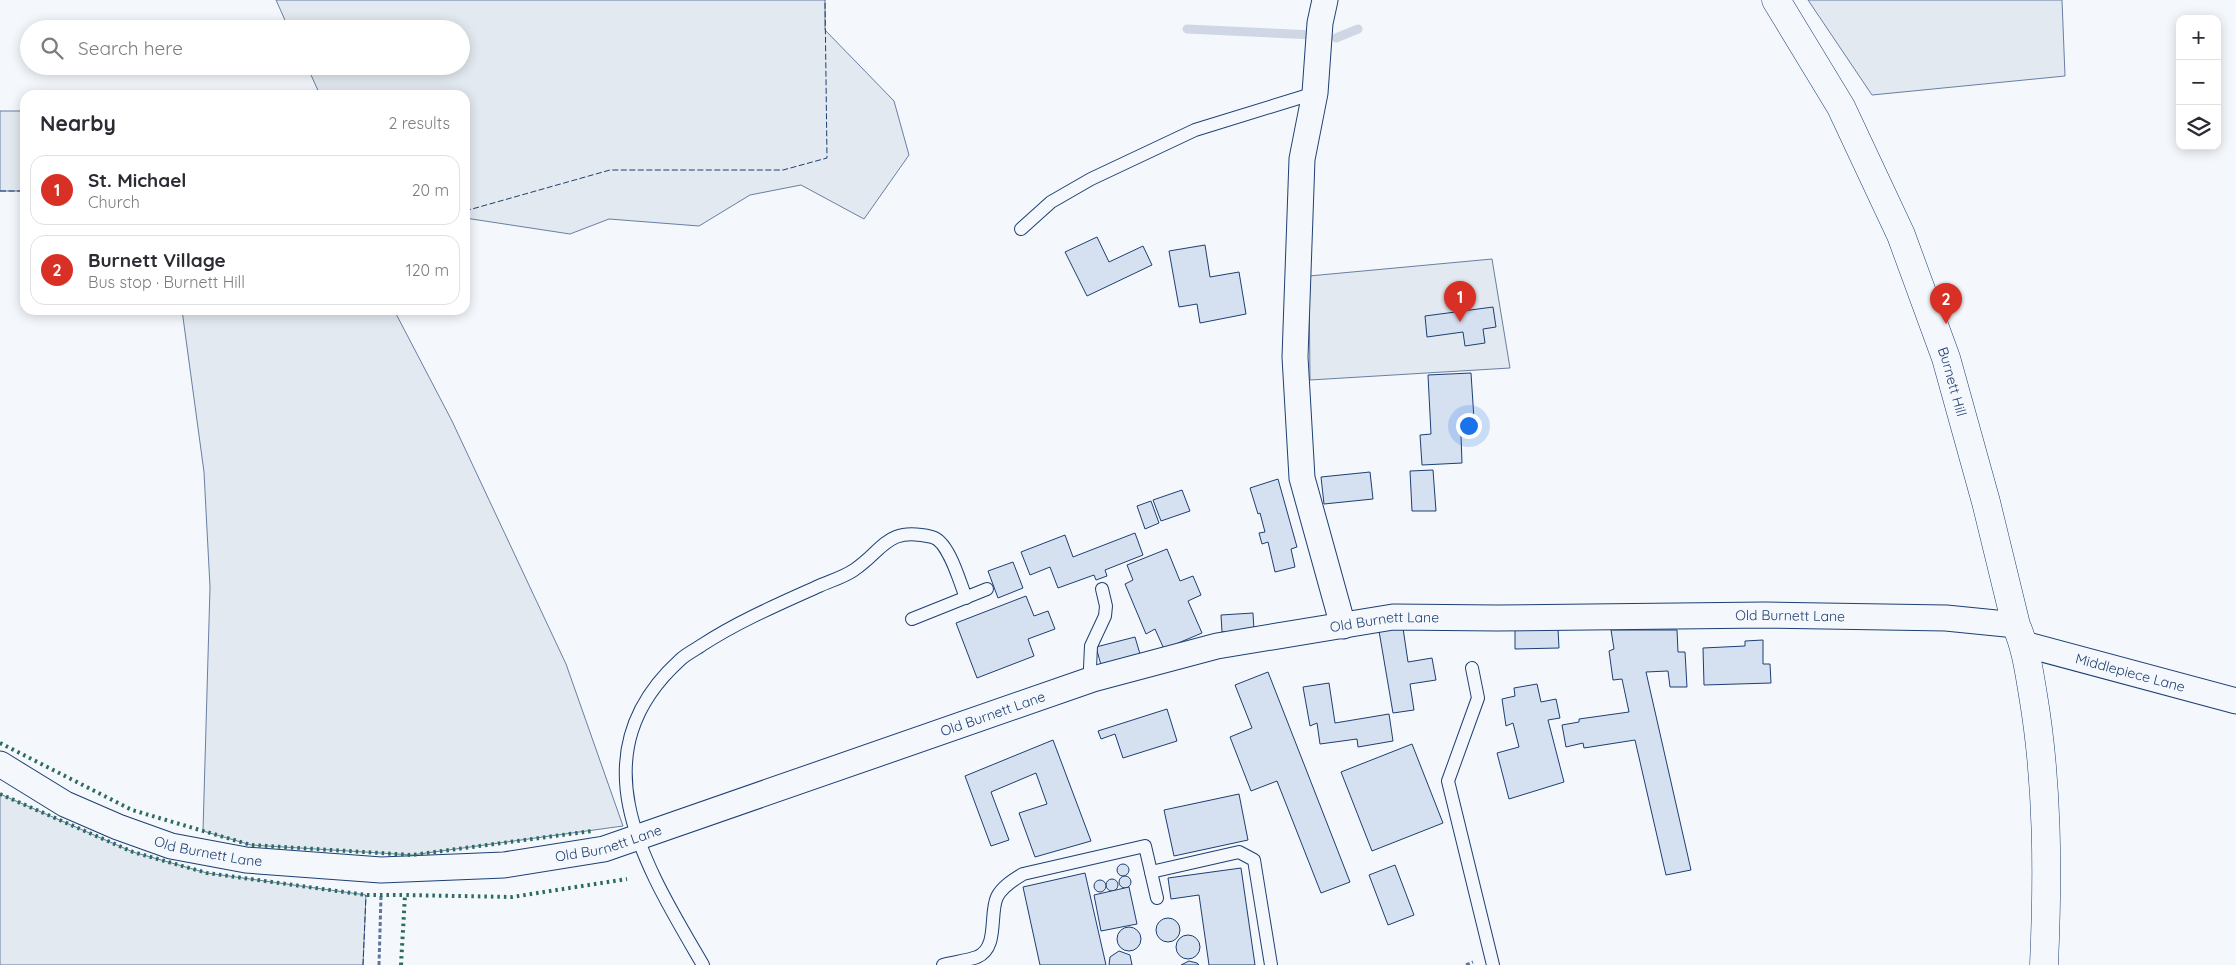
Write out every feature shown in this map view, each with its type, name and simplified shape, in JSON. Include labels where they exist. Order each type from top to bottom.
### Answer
[{"type":"main road","name":"Burnett Hill","points":[[1776,0],[1841,107],[1901,236],[1946,358],[1986,502],[2020,635],[2039,729],[2048,871],[2044,965]]},
{"type":"street","points":[[1325,0],[1320,23],[1315,93],[1302,159],[1294,357],[1302,478],[1343,626]]},
{"type":"street","name":"Old Burnett Lane","points":[[0,764],[64,804],[118,827],[171,846],[246,860],[380,870],[504,865],[604,849],[1093,679],[1217,646],[1393,616],[1498,618],[1765,615],[1946,618],[2020,635]]},
{"type":"street","name":"Middlepiece Lane","points":[[2020,635],[2236,700]]},
{"type":"lane","points":[[1022,229],[1052,202],[1091,179],[1187,134],[1315,93]]},
{"type":"lane","points":[[703,965],[655,883],[637,838],[628,800],[624,762],[628,740],[646,700],[680,659],[732,625],[854,570],[884,542],[906,534],[934,537],[948,551],[966,598]]},
{"type":"lane","points":[[912,619],[987,589]]},
{"type":"lane","points":[[1093,679],[1090,668],[1091,646],[1105,616],[1106,606],[1102,589]]},
{"type":"lane","points":[[1472,668],[1478,698],[1448,781],[1493,965]]},
{"type":"lane","points":[[943,965],[978,957],[988,945],[994,928],[993,912],[998,896],[1008,884],[1023,874],[1145,846],[1157,898]]},
{"type":"lane","points":[[1151,872],[1239,852],[1254,860],[1270,965]]},
{"type":"path","points":[[379,965],[380,870]]},
{"type":"shaded area","points":[[276,0],[825,0],[825,30],[894,101],[909,155],[864,219],[801,185],[750,195],[699,226],[609,219],[570,234],[470,219],[470,90],[318,90],[311,75],[470,75],[470,20],[285,20]]},
{"type":"shaded area","points":[[1808,0],[2062,0],[2065,76],[1872,95]]},
{"type":"shaded area","points":[[0,111],[20,111],[20,191],[0,191]]},
{"type":"shaded area","points":[[1492,259],[1510,368],[1310,380],[1309,276]]},
{"type":"shaded area","points":[[183,315],[397,315],[452,421],[566,664],[623,826],[412,855],[251,845],[203,831],[210,587],[204,472]]},
{"type":"shaded area","points":[[0,794],[133,852],[207,873],[366,895],[363,965],[0,965]]},
{"type":"building","points":[[1097,237],[1109,262],[1143,246],[1152,265],[1087,296],[1065,252]]},
{"type":"building","points":[[1205,245],[1210,277],[1239,272],[1246,314],[1200,323],[1197,304],[1179,307],[1169,251]]},
{"type":"building","points":[[1493,307],[1496,327],[1483,329],[1485,343],[1465,346],[1463,332],[1427,337],[1425,316]]},
{"type":"building","points":[[1471,373],[1475,435],[1461,435],[1462,463],[1422,465],[1420,435],[1431,434],[1428,375]]},
{"type":"building","points":[[1433,470],[1436,511],[1412,511],[1410,471]]},
{"type":"building","points":[[1370,472],[1373,499],[1324,504],[1321,477]]},
{"type":"building","points":[[1278,479],[1297,547],[1291,549],[1295,567],[1275,572],[1268,542],[1262,544],[1259,533],[1265,532],[1250,488]]},
{"type":"building","points":[[1182,490],[1190,511],[1161,521],[1153,500]]},
{"type":"building","points":[[1151,501],[1159,523],[1145,529],[1137,506]]},
{"type":"building","points":[[1135,533],[1143,555],[1105,570],[1107,576],[1096,580],[1094,575],[1058,588],[1050,567],[1030,575],[1021,552],[1065,535],[1073,557]]},
{"type":"building","points":[[1167,549],[1180,581],[1193,576],[1201,595],[1188,601],[1202,633],[1164,649],[1155,629],[1146,634],[1125,584],[1133,580],[1127,565]]},
{"type":"building","points":[[1013,562],[1023,588],[998,598],[988,571]]},
{"type":"building","points":[[1026,596],[1034,616],[1048,611],[1055,629],[1028,639],[1034,656],[977,678],[956,623]]},
{"type":"building","points":[[1253,613],[1254,630],[1222,632],[1221,615]]},
{"type":"building","points":[[1403,628],[1408,662],[1432,658],[1436,680],[1410,684],[1414,710],[1393,713],[1379,631]]},
{"type":"building","points":[[1558,629],[1559,648],[1515,649],[1515,630]]},
{"type":"building","points":[[1611,630],[1677,630],[1678,652],[1685,652],[1687,687],[1670,687],[1668,671],[1646,672],[1691,870],[1666,875],[1635,740],[1584,748],[1583,743],[1566,747],[1562,725],[1579,722],[1579,719],[1629,712],[1622,679],[1613,680],[1609,651],[1614,649]]},
{"type":"building","points":[[1135,637],[1140,654],[1101,665],[1096,647]]},
{"type":"building","points":[[1763,640],[1763,664],[1770,664],[1771,683],[1704,685],[1703,648],[1745,646],[1745,641]]},
{"type":"building","points":[[1268,672],[1350,882],[1321,893],[1277,781],[1251,791],[1230,737],[1252,728],[1235,685]]},
{"type":"building","points":[[1329,683],[1335,723],[1389,714],[1393,741],[1358,747],[1357,739],[1320,744],[1317,723],[1310,726],[1303,687]]},
{"type":"building","points":[[1537,684],[1541,702],[1556,699],[1560,718],[1548,720],[1564,782],[1509,799],[1497,753],[1519,747],[1513,723],[1506,726],[1502,699],[1515,696],[1514,688]]},
{"type":"building","points":[[1167,709],[1177,741],[1123,758],[1115,734],[1101,739],[1098,731]]},
{"type":"building","points":[[1053,740],[1091,841],[1035,857],[1019,813],[1047,804],[1036,773],[991,792],[1009,840],[991,846],[965,776]]},
{"type":"building","points":[[1412,744],[1443,823],[1372,851],[1341,772]]},
{"type":"building","points":[[1239,794],[1248,840],[1174,856],[1164,810]]},
{"type":"building","points":[[1123,864],[1129,870],[1123,876],[1117,870]]},
{"type":"building","points":[[1395,865],[1414,915],[1388,925],[1369,875]]},
{"type":"building","points":[[1241,868],[1255,965],[1209,965],[1199,895],[1171,899],[1168,878]]},
{"type":"building","points":[[1085,873],[1106,965],[1040,965],[1023,887]]},
{"type":"building","points":[[1125,876],[1131,882],[1125,888],[1119,882]]},
{"type":"building","points":[[1112,879],[1118,885],[1112,891],[1106,885]]},
{"type":"building","points":[[1098,880],[1102,880],[1106,886],[1102,892],[1098,892],[1094,888],[1094,884]]},
{"type":"building","points":[[1129,887],[1137,924],[1101,931],[1094,895]]},
{"type":"building","points":[[1168,918],[1173,919],[1179,925],[1179,935],[1173,941],[1168,942],[1163,941],[1157,935],[1156,930],[1157,925],[1163,919]]},
{"type":"building","points":[[1129,927],[1134,928],[1140,934],[1140,944],[1134,950],[1129,951],[1124,950],[1118,944],[1117,939],[1118,934],[1124,928]]},
{"type":"building","points":[[1188,935],[1193,936],[1199,942],[1199,952],[1193,958],[1188,959],[1183,958],[1177,952],[1176,947],[1177,942],[1183,936]]},
{"type":"building","points":[[1119,951],[1130,955],[1132,965],[1109,965],[1110,957]]},
{"type":"building","points":[[1189,961],[1197,963],[1199,965],[1181,965]]},
{"type":"waterway","points":[[1187,29],[1315,35]]},
{"type":"waterway","points":[[1336,38],[1358,29]]},
{"type":"hedge","points":[[0,743],[132,810],[251,845],[412,855],[592,831]]},
{"type":"hedge","points":[[0,794],[133,852],[207,873],[366,895],[405,895]]},
{"type":"hedge","points":[[401,965],[405,895],[512,897],[627,879]]},
{"type":"fence","points":[[470,210],[610,170],[783,170],[827,158],[825,0]]},
{"type":"fence","points":[[0,191],[20,191]]},
{"type":"fence","points":[[363,965],[366,895]]},
{"type":"place","name":"St. Michael","points":[[1460,322]]},
{"type":"place","name":"Burnett Village","points":[[1946,324]]}]
